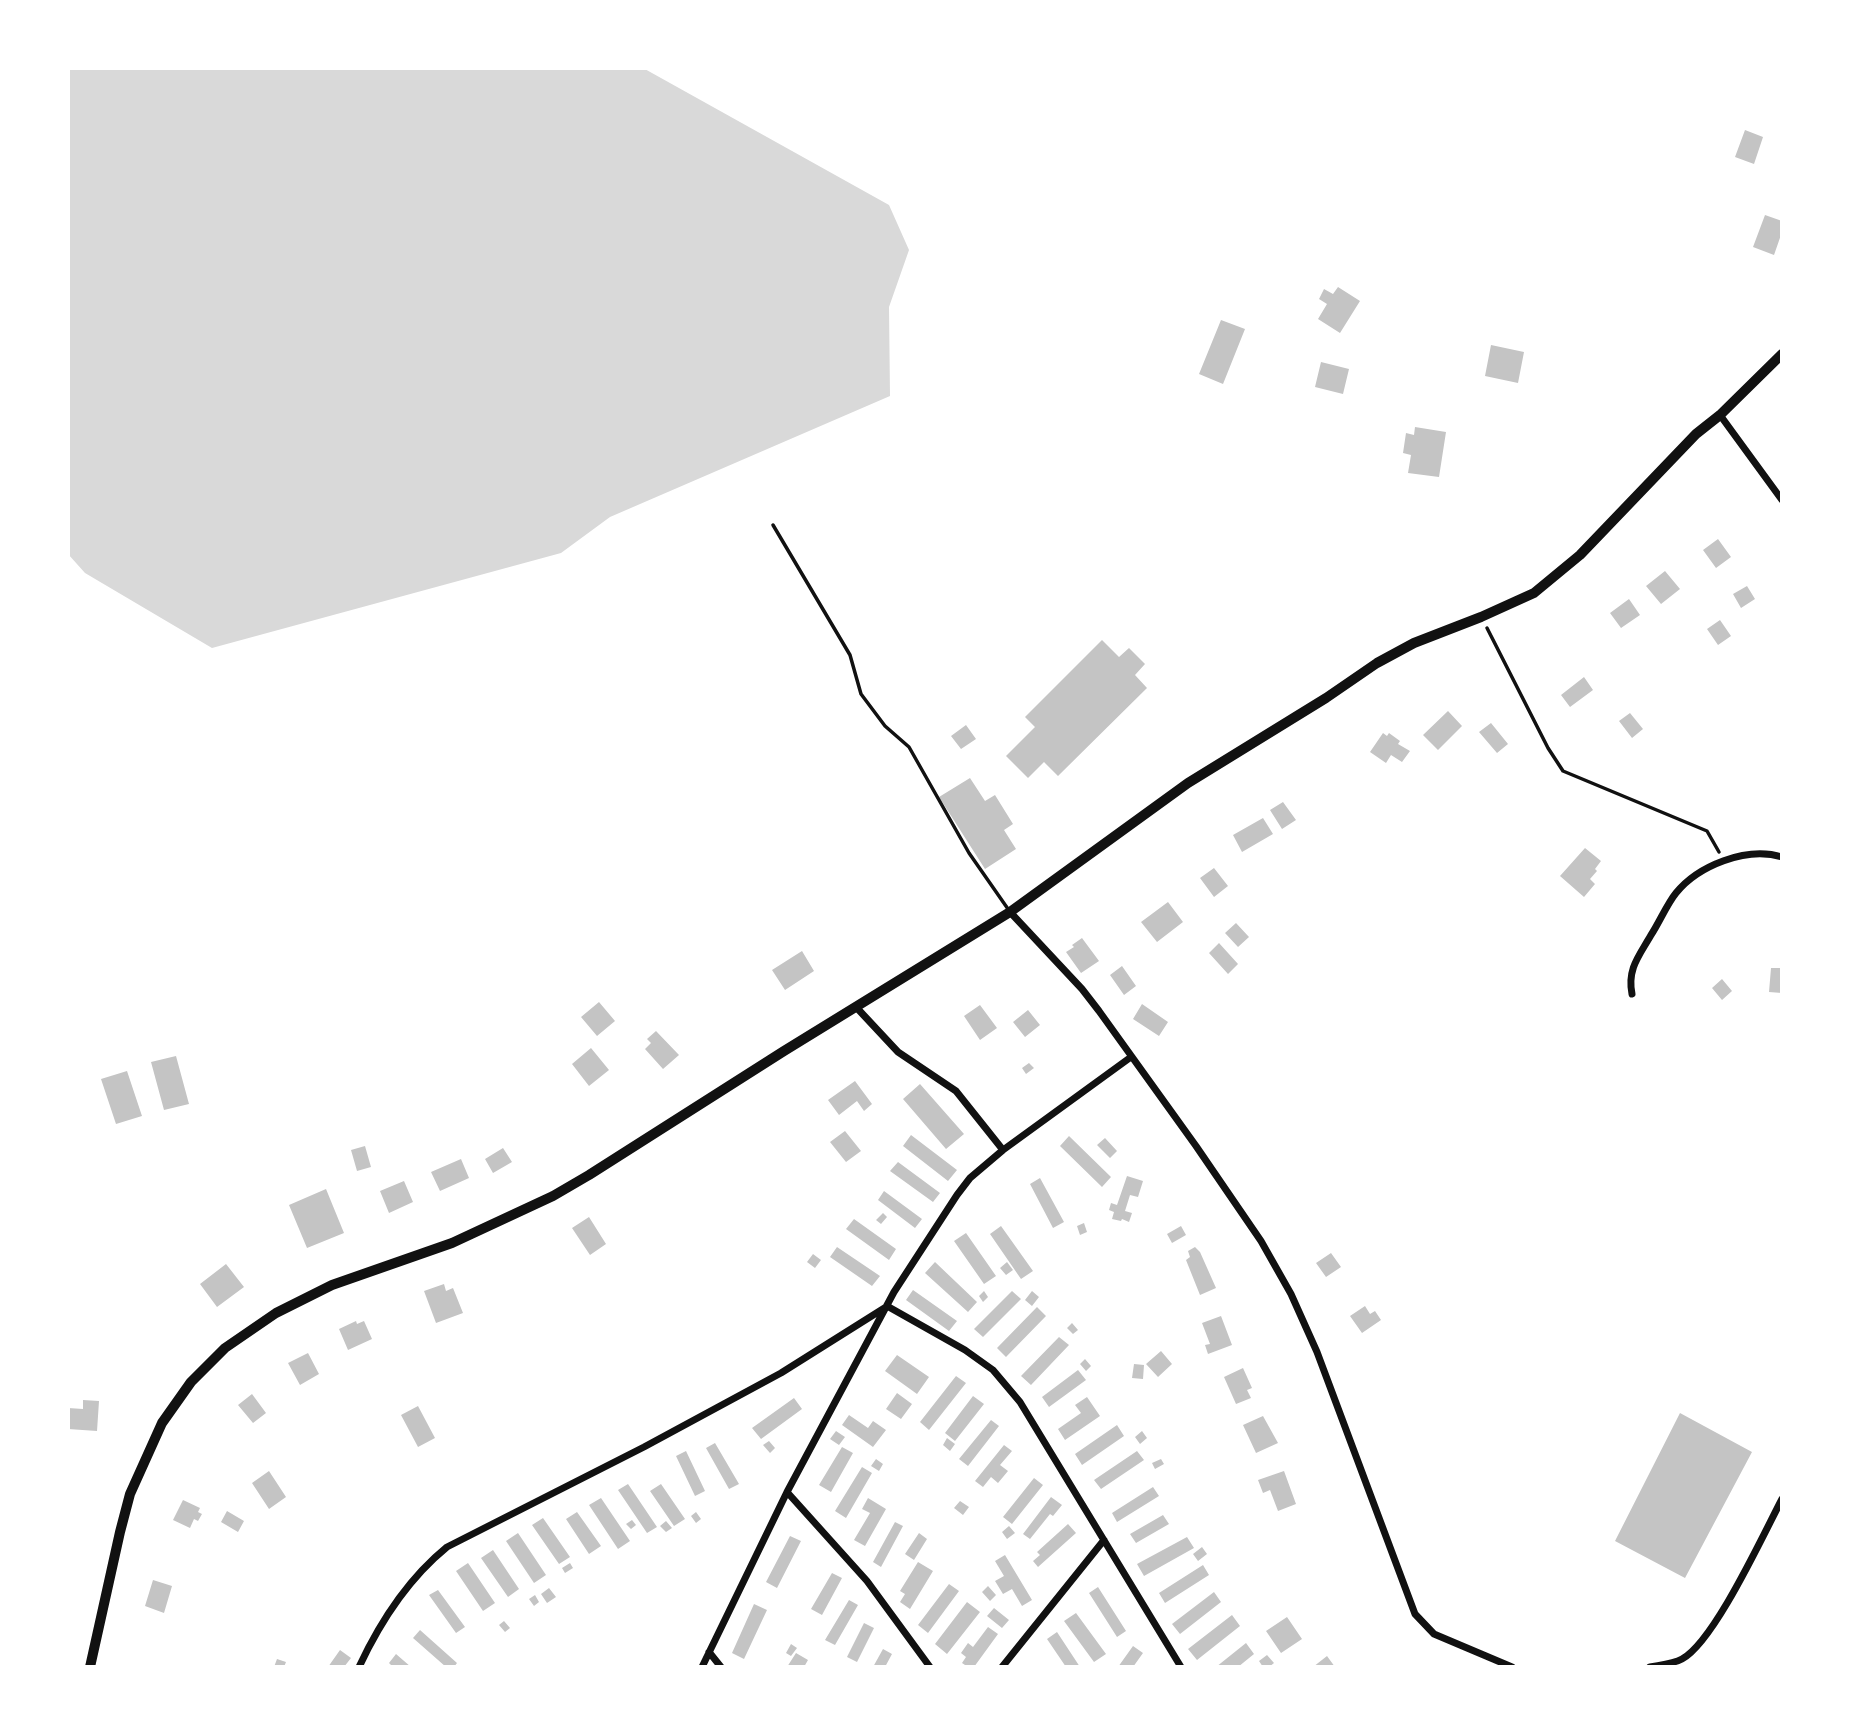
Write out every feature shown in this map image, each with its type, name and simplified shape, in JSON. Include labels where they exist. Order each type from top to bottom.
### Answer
[{"type":"main road","points":[[90,1667],[130,1494],[162,1423],[191,1382],[225,1348],[276,1313],[332,1285],[452,1243],[553,1196],[1010,912],[1188,783],[1377,663],[1414,643],[1534,593],[1572,562],[1696,434],[1720,415],[1782,354]]},
{"type":"street","points":[[1720,415],[1782,500]]},
{"type":"street","points":[[1632,994],[1632,968],[1671,899],[1695,874],[1724,862],[1758,854],[1782,857]]},
{"type":"street","points":[[1010,912],[1082,989],[1261,1241],[1291,1294],[1317,1352],[1415,1614],[1434,1634],[1512,1667]]},
{"type":"street","points":[[856,1007],[898,1052],[957,1091],[1003,1150]]},
{"type":"street","points":[[702,1667],[787,1492],[887,1306],[957,1195],[970,1178],[1003,1150],[1131,1056]]},
{"type":"street","points":[[887,1306],[965,1350],[993,1370],[1020,1402],[1036,1424],[1181,1667]]},
{"type":"street","points":[[359,1667],[373,1639],[413,1580],[447,1546],[644,1447],[781,1373],[887,1306]]},
{"type":"street","points":[[787,1492],[867,1581],[930,1667]]},
{"type":"street","points":[[1650,1667],[1680,1661],[1703,1638],[1723,1610],[1782,1499]]},
{"type":"street","points":[[1002,1667],[1104,1540]]},
{"type":"street","points":[[709,1652],[721,1667]]},
{"type":"lane","points":[[773,525],[850,655],[861,694],[885,726],[909,747],[969,853],[1010,912]]},
{"type":"path","points":[[1481,617],[1548,748],[1563,771],[1707,831],[1724,862]]},
{"type":"shaded area","points":[[68,68],[643,68],[889,205],[909,250],[889,307],[890,396],[610,517],[561,553],[212,648],[85,573],[68,554]]},
{"type":"building","points":[[1745,130],[1763,137],[1754,164],[1735,157]]},
{"type":"building","points":[[1765,215],[1782,221],[1782,232],[1774,255],[1753,247]]},
{"type":"building","points":[[1338,287],[1360,301],[1340,333],[1318,319],[1327,304],[1319,299],[1324,289],[1333,294]]},
{"type":"building","points":[[1221,320],[1245,329],[1223,384],[1199,374]]},
{"type":"building","points":[[1491,345],[1524,352],[1518,383],[1485,376]]},
{"type":"building","points":[[1321,362],[1349,369],[1343,394],[1315,387]]},
{"type":"building","points":[[1415,427],[1446,432],[1439,477],[1408,473],[1411,455],[1403,453],[1406,433],[1414,435]]},
{"type":"building","points":[[1718,539],[1731,557],[1716,568],[1703,550]]},
{"type":"building","points":[[1665,571],[1680,589],[1661,604],[1646,586]]},
{"type":"building","points":[[1747,586],[1755,599],[1741,608],[1733,594]]},
{"type":"building","points":[[1629,599],[1640,615],[1621,628],[1610,613]]},
{"type":"building","points":[[1720,620],[1731,636],[1718,645],[1707,629]]},
{"type":"building","points":[[1102,640],[1119,657],[1129,648],[1145,664],[1135,675],[1147,688],[1058,776],[1044,762],[1028,778],[1006,756],[1035,727],[1025,717]]},
{"type":"building","points":[[1584,677],[1593,690],[1570,707],[1561,695]]},
{"type":"building","points":[[1448,711],[1462,726],[1438,750],[1423,735]]},
{"type":"building","points":[[1630,713],[1643,729],[1632,738],[1619,721]]},
{"type":"building","points":[[1491,723],[1508,744],[1497,753],[1479,732]]},
{"type":"building","points":[[966,725],[976,739],[961,749],[951,736]]},
{"type":"building","points":[[1383,733],[1387,736],[1389,733],[1400,741],[1398,744],[1410,751],[1402,762],[1391,755],[1386,763],[1370,752]]},
{"type":"building","points":[[970,778],[985,801],[995,795],[1013,824],[1004,830],[1016,849],[985,869],[939,797]]},
{"type":"building","points":[[1283,802],[1296,820],[1282,829],[1270,810]]},
{"type":"building","points":[[1263,818],[1273,834],[1242,852],[1233,835]]},
{"type":"building","points":[[1585,848],[1601,861],[1590,879],[1595,884],[1584,897],[1560,876]]},
{"type":"building","points":[[1214,868],[1228,886],[1214,897],[1200,878]]},
{"type":"building","points":[[1168,902],[1183,922],[1157,942],[1141,922]]},
{"type":"building","points":[[1236,923],[1249,937],[1238,947],[1225,933]]},
{"type":"building","points":[[1082,938],[1099,961],[1081,973],[1066,952]]},
{"type":"building","points":[[1219,943],[1238,964],[1228,974],[1209,953]]},
{"type":"building","points":[[802,951],[814,971],[785,990],[772,970]]},
{"type":"building","points":[[1122,966],[1136,986],[1124,995],[1110,975]]},
{"type":"building","points":[[1771,968],[1782,968],[1782,993],[1769,992]]},
{"type":"building","points":[[1722,979],[1732,991],[1722,1000],[1712,988]]},
{"type":"building","points":[[599,1002],[615,1021],[597,1036],[581,1017]]},
{"type":"building","points":[[1142,1004],[1168,1022],[1159,1036],[1133,1019]]},
{"type":"building","points":[[980,1005],[997,1028],[980,1040],[964,1016]]},
{"type":"building","points":[[1028,1010],[1040,1025],[1025,1037],[1013,1022]]},
{"type":"building","points":[[656,1031],[679,1055],[663,1069],[645,1049],[651,1043],[647,1039]]},
{"type":"building","points":[[591,1048],[609,1070],[589,1086],[572,1064]]},
{"type":"building","points":[[176,1056],[189,1104],[164,1110],[151,1062]]},
{"type":"building","points":[[1029,1063],[1034,1068],[1026,1074],[1022,1068]]},
{"type":"building","points":[[127,1071],[142,1116],[116,1124],[101,1079]]},
{"type":"building","points":[[855,1081],[872,1104],[864,1111],[857,1101],[839,1115],[828,1100]]},
{"type":"building","points":[[920,1084],[964,1134],[946,1149],[903,1099]]},
{"type":"building","points":[[845,1131],[861,1151],[846,1162],[830,1142]]},
{"type":"building","points":[[911,1135],[957,1170],[948,1181],[903,1146]]},
{"type":"building","points":[[1069,1136],[1111,1177],[1102,1187],[1060,1146]]},
{"type":"building","points":[[1105,1138],[1117,1151],[1110,1158],[1097,1145]]},
{"type":"building","points":[[365,1146],[371,1167],[357,1171],[351,1150]]},
{"type":"building","points":[[503,1148],[512,1162],[493,1173],[485,1159]]},
{"type":"building","points":[[461,1159],[469,1178],[440,1191],[431,1172]]},
{"type":"building","points":[[898,1162],[940,1193],[933,1202],[890,1171]]},
{"type":"building","points":[[1127,1176],[1143,1181],[1138,1197],[1130,1195],[1125,1211],[1132,1213],[1129,1222],[1112,1219],[1114,1212],[1109,1210],[1111,1203],[1117,1205]]},
{"type":"building","points":[[1040,1178],[1064,1222],[1053,1228],[1030,1184]]},
{"type":"building","points":[[404,1181],[413,1202],[389,1213],[380,1191]]},
{"type":"building","points":[[326,1189],[344,1233],[307,1248],[289,1205]]},
{"type":"building","points":[[884,1191],[922,1219],[915,1228],[878,1200]]},
{"type":"building","points":[[883,1213],[887,1217],[881,1224],[876,1220]]},
{"type":"building","points":[[589,1217],[606,1244],[590,1255],[572,1228]]},
{"type":"building","points":[[854,1219],[896,1249],[889,1260],[846,1229]]},
{"type":"building","points":[[1084,1223],[1087,1232],[1080,1235],[1077,1226]]},
{"type":"building","points":[[1001,1226],[1033,1271],[1021,1279],[990,1234]]},
{"type":"building","points":[[1181,1226],[1186,1235],[1172,1243],[1167,1234]]},
{"type":"building","points":[[966,1233],[996,1276],[984,1284],[954,1241]]},
{"type":"building","points":[[837,1247],[880,1276],[872,1286],[830,1257]]},
{"type":"building","points":[[1195,1247],[1200,1252],[1216,1288],[1200,1295],[1186,1260],[1190,1257],[1188,1251]]},
{"type":"building","points":[[1331,1253],[1341,1267],[1326,1277],[1316,1263]]},
{"type":"building","points":[[813,1254],[821,1260],[815,1268],[807,1262]]},
{"type":"building","points":[[935,1262],[977,1302],[968,1312],[925,1273]]},
{"type":"building","points":[[1007,1262],[1013,1270],[1006,1275],[1000,1268]]},
{"type":"building","points":[[226,1264],[244,1287],[217,1307],[200,1284]]},
{"type":"building","points":[[444,1284],[446,1291],[453,1288],[463,1313],[436,1323],[424,1291]]},
{"type":"building","points":[[913,1290],[957,1321],[949,1331],[906,1300]]},
{"type":"building","points":[[984,1291],[988,1297],[983,1302],[979,1296]]},
{"type":"building","points":[[1012,1291],[1021,1299],[983,1337],[974,1329]]},
{"type":"building","points":[[1032,1291],[1039,1297],[1032,1306],[1025,1300]]},
{"type":"building","points":[[1365,1306],[1370,1314],[1375,1311],[1381,1320],[1362,1333],[1350,1316]]},
{"type":"building","points":[[1037,1307],[1046,1316],[1006,1357],[997,1348]]},
{"type":"building","points":[[1221,1316],[1232,1345],[1208,1354],[1205,1345],[1210,1344],[1202,1323]]},
{"type":"building","points":[[356,1321],[357,1324],[364,1321],[372,1339],[348,1350],[339,1329]]},
{"type":"building","points":[[1072,1323],[1078,1330],[1073,1334],[1067,1328]]},
{"type":"building","points":[[1059,1337],[1069,1345],[1031,1385],[1021,1376]]},
{"type":"building","points":[[1161,1351],[1172,1364],[1158,1377],[1146,1364]]},
{"type":"building","points":[[308,1353],[319,1374],[300,1385],[288,1363]]},
{"type":"building","points":[[897,1355],[929,1377],[917,1394],[885,1371]]},
{"type":"building","points":[[1085,1359],[1091,1366],[1086,1371],[1080,1364]]},
{"type":"building","points":[[1134,1364],[1144,1365],[1143,1379],[1132,1378]]},
{"type":"building","points":[[1243,1368],[1252,1388],[1247,1390],[1251,1398],[1236,1404],[1224,1377]]},
{"type":"building","points":[[1078,1370],[1086,1380],[1049,1407],[1042,1397]]},
{"type":"building","points":[[956,1376],[966,1383],[929,1430],[920,1422]]},
{"type":"building","points":[[897,1393],[912,1404],[901,1419],[886,1409]]},
{"type":"building","points":[[252,1394],[266,1413],[253,1423],[238,1405]]},
{"type":"building","points":[[973,1396],[984,1404],[955,1441],[945,1433]]},
{"type":"building","points":[[1087,1397],[1100,1416],[1065,1440],[1058,1429],[1081,1413],[1075,1405]]},
{"type":"building","points":[[794,1398],[802,1409],[761,1439],[752,1428]]},
{"type":"building","points":[[83,1400],[99,1401],[97,1431],[68,1429],[68,1408],[83,1409]]},
{"type":"building","points":[[418,1406],[435,1438],[418,1447],[401,1415]]},
{"type":"building","points":[[1680,1413],[1752,1452],[1685,1578],[1615,1541]]},
{"type":"building","points":[[849,1415],[868,1428],[873,1421],[886,1430],[873,1447],[842,1425]]},
{"type":"building","points":[[1263,1416],[1278,1443],[1256,1453],[1243,1425]]},
{"type":"building","points":[[991,1420],[999,1426],[968,1466],[959,1459]]},
{"type":"building","points":[[1117,1425],[1124,1436],[1082,1465],[1075,1454]]},
{"type":"building","points":[[836,1431],[845,1437],[839,1445],[830,1439]]},
{"type":"building","points":[[1142,1431],[1147,1438],[1140,1444],[1135,1437]]},
{"type":"building","points":[[947,1438],[955,1444],[950,1451],[943,1445]]},
{"type":"building","points":[[769,1441],[775,1448],[770,1453],[763,1445]]},
{"type":"building","points":[[715,1443],[739,1484],[729,1489],[706,1448]]},
{"type":"building","points":[[1004,1445],[1012,1451],[1000,1465],[1008,1471],[998,1483],[991,1477],[983,1487],[975,1481]]},
{"type":"building","points":[[842,1447],[853,1453],[831,1492],[819,1485]]},
{"type":"building","points":[[686,1451],[705,1491],[695,1496],[676,1456]]},
{"type":"building","points":[[1137,1451],[1144,1460],[1101,1489],[1094,1480]]},
{"type":"building","points":[[876,1459],[883,1464],[879,1471],[871,1466]]},
{"type":"building","points":[[1161,1459],[1164,1464],[1155,1469],[1152,1463]]},
{"type":"building","points":[[862,1467],[872,1473],[846,1518],[835,1511]]},
{"type":"building","points":[[269,1471],[286,1497],[269,1509],[252,1483]]},
{"type":"building","points":[[1284,1471],[1296,1504],[1278,1511],[1270,1490],[1263,1493],[1258,1480]]},
{"type":"building","points":[[1034,1478],[1043,1485],[1012,1524],[1003,1517]]},
{"type":"building","points":[[628,1484],[657,1527],[647,1533],[618,1490]]},
{"type":"building","points":[[661,1484],[685,1519],[674,1526],[650,1491]]},
{"type":"building","points":[[1153,1487],[1159,1496],[1117,1522],[1112,1513]]},
{"type":"building","points":[[1051,1497],[1062,1505],[1053,1516],[1050,1514],[1030,1539],[1023,1534]]},
{"type":"building","points":[[601,1498],[630,1541],[618,1549],[589,1505]]},
{"type":"building","points":[[868,1498],[886,1509],[865,1546],[854,1540],[870,1513],[862,1509]]},
{"type":"building","points":[[183,1500],[200,1508],[198,1512],[202,1514],[198,1521],[194,1519],[190,1528],[173,1520]]},
{"type":"building","points":[[960,1501],[969,1507],[963,1515],[954,1508]]},
{"type":"building","points":[[227,1511],[244,1521],[238,1532],[221,1522]]},
{"type":"building","points":[[577,1512],[601,1546],[589,1554],[566,1519]]},
{"type":"building","points":[[696,1512],[701,1519],[696,1523],[691,1516]]},
{"type":"building","points":[[1163,1515],[1169,1524],[1136,1543],[1130,1534]]},
{"type":"building","points":[[543,1518],[570,1557],[559,1564],[532,1525]]},
{"type":"building","points":[[632,1520],[636,1525],[631,1529],[626,1524]]},
{"type":"building","points":[[666,1521],[672,1528],[666,1532],[660,1526]]},
{"type":"building","points":[[895,1522],[903,1526],[881,1567],[873,1562]]},
{"type":"building","points":[[1068,1524],[1076,1533],[1038,1567],[1033,1561],[1040,1555],[1037,1552]]},
{"type":"building","points":[[1009,1526],[1015,1533],[1007,1539],[1002,1532]]},
{"type":"building","points":[[518,1533],[546,1575],[534,1583],[506,1541]]},
{"type":"building","points":[[919,1533],[927,1539],[914,1560],[905,1554]]},
{"type":"building","points":[[790,1536],[801,1541],[777,1588],[766,1582]]},
{"type":"building","points":[[1187,1537],[1194,1548],[1144,1576],[1137,1564]]},
{"type":"building","points":[[1202,1547],[1207,1554],[1198,1561],[1193,1554]]},
{"type":"building","points":[[493,1550],[519,1589],[508,1597],[481,1558]]},
{"type":"building","points":[[1005,1555],[1032,1600],[1022,1606],[1012,1589],[1003,1594],[995,1581],[1004,1576],[995,1561]]},
{"type":"building","points":[[918,1562],[933,1571],[910,1609],[900,1602],[905,1594],[900,1591]]},
{"type":"building","points":[[468,1563],[495,1603],[483,1611],[456,1571]]},
{"type":"building","points":[[570,1563],[573,1568],[565,1573],[562,1568]]},
{"type":"building","points":[[1203,1565],[1209,1575],[1165,1603],[1159,1593]]},
{"type":"building","points":[[832,1573],[842,1578],[822,1615],[811,1609]]},
{"type":"building","points":[[153,1580],[172,1586],[164,1613],[145,1606]]},
{"type":"building","points":[[949,1584],[959,1591],[928,1633],[918,1625]]},
{"type":"building","points":[[988,1586],[996,1595],[990,1601],[982,1592]]},
{"type":"building","points":[[1098,1587],[1126,1631],[1117,1637],[1089,1593]]},
{"type":"building","points":[[549,1588],[556,1597],[547,1603],[541,1594]]},
{"type":"building","points":[[438,1590],[465,1627],[456,1633],[429,1595]]},
{"type":"building","points":[[1214,1592],[1221,1602],[1180,1634],[1172,1624]]},
{"type":"building","points":[[535,1595],[539,1602],[534,1606],[529,1599]]},
{"type":"building","points":[[849,1600],[858,1605],[835,1645],[825,1640]]},
{"type":"building","points":[[967,1602],[980,1612],[947,1654],[935,1644]]},
{"type":"building","points":[[754,1604],[767,1610],[744,1659],[732,1653]]},
{"type":"building","points":[[994,1608],[1009,1620],[1002,1628],[987,1616]]},
{"type":"building","points":[[1076,1613],[1106,1654],[1094,1662],[1064,1621]]},
{"type":"building","points":[[1232,1615],[1240,1626],[1197,1660],[1188,1649]]},
{"type":"building","points":[[1287,1617],[1302,1639],[1281,1653],[1266,1631]]},
{"type":"building","points":[[504,1621],[510,1628],[505,1632],[499,1625]]},
{"type":"building","points":[[864,1623],[874,1628],[857,1662],[847,1657]]},
{"type":"building","points":[[988,1627],[998,1634],[974,1667],[968,1667],[962,1663],[966,1657],[961,1653],[968,1643],[973,1647]]},
{"type":"building","points":[[420,1630],[457,1663],[454,1667],[446,1667],[413,1638]]},
{"type":"building","points":[[1057,1632],[1080,1667],[1066,1667],[1047,1639]]},
{"type":"building","points":[[1246,1643],[1254,1654],[1238,1667],[1216,1667]]},
{"type":"building","points":[[791,1644],[797,1648],[791,1656],[786,1653]]},
{"type":"building","points":[[1133,1646],[1143,1653],[1133,1667],[1118,1667]]},
{"type":"building","points":[[883,1649],[892,1654],[885,1667],[873,1667]]},
{"type":"building","points":[[340,1650],[351,1658],[344,1667],[328,1667]]},
{"type":"building","points":[[796,1653],[808,1660],[804,1667],[787,1667]]},
{"type":"building","points":[[396,1654],[411,1667],[393,1667],[389,1663]]},
{"type":"building","points":[[1267,1655],[1274,1663],[1263,1667],[1259,1661]]},
{"type":"building","points":[[1327,1656],[1335,1667],[1313,1667]]},
{"type":"building","points":[[277,1659],[286,1662],[284,1667],[274,1667]]}]
